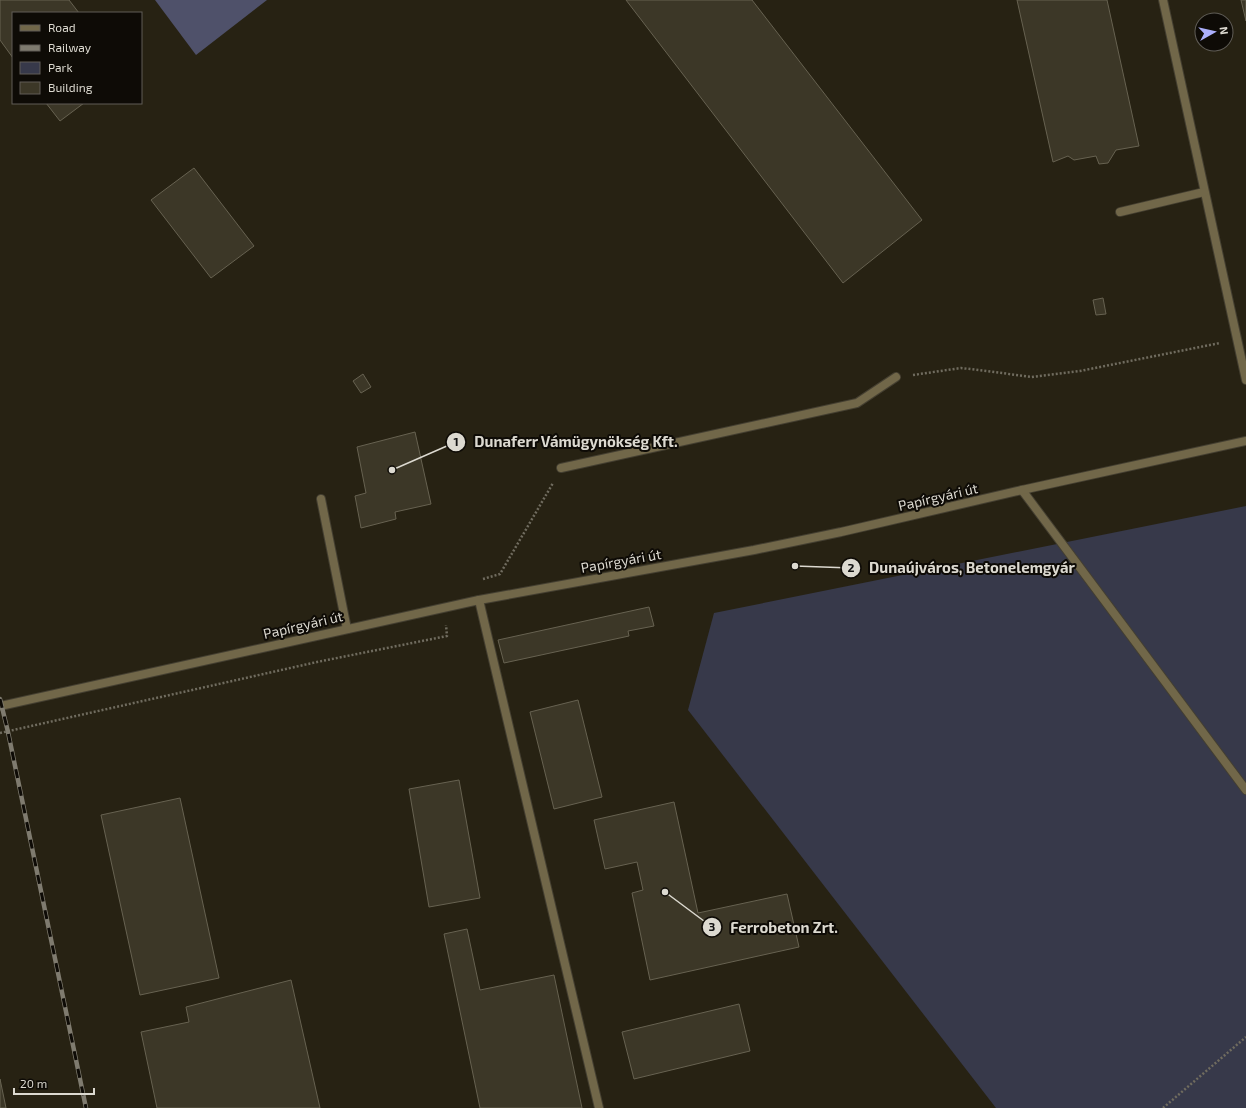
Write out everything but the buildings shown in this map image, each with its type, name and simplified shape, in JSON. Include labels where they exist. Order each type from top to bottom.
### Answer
[{"type":"street","points":[[1163,0],[1246,380]]},
{"type":"street","points":[[1120,212],[1204,192]]},
{"type":"street","points":[[561,468],[857,402],[896,377]]},
{"type":"street","name":"Papírgyári út","points":[[0,706],[479,600],[754,550],[840,532],[1246,441]]},
{"type":"street","points":[[1022,490],[1246,790]]},
{"type":"street","points":[[321,499],[347,629]]},
{"type":"street","points":[[479,600],[599,1108]]},
{"type":"path","points":[[896,377],[961,368],[1031,377],[1080,371],[1238,339]]},
{"type":"path","points":[[478,581],[500,574],[561,468]]},
{"type":"path","points":[[0,733],[317,662],[447,636]]},
{"type":"path","points":[[1163,1108],[1246,1037]]},
{"type":"green space","points":[[1246,506],[1246,1108],[996,1108],[688,710],[714,613]]},
{"type":"shaded area","points":[[155,0],[267,0],[196,55]]},
{"type":"railway","points":[[0,699],[86,1108]]},
{"type":"place","name":"Dunaferr Vámügynökség Kft.","points":[[392,470]]},
{"type":"place","name":"Dunaújváros, Betonelemgyár","points":[[795,566]]},
{"type":"place","name":"Ferrobeton Zrt.","points":[[665,892]]}]
